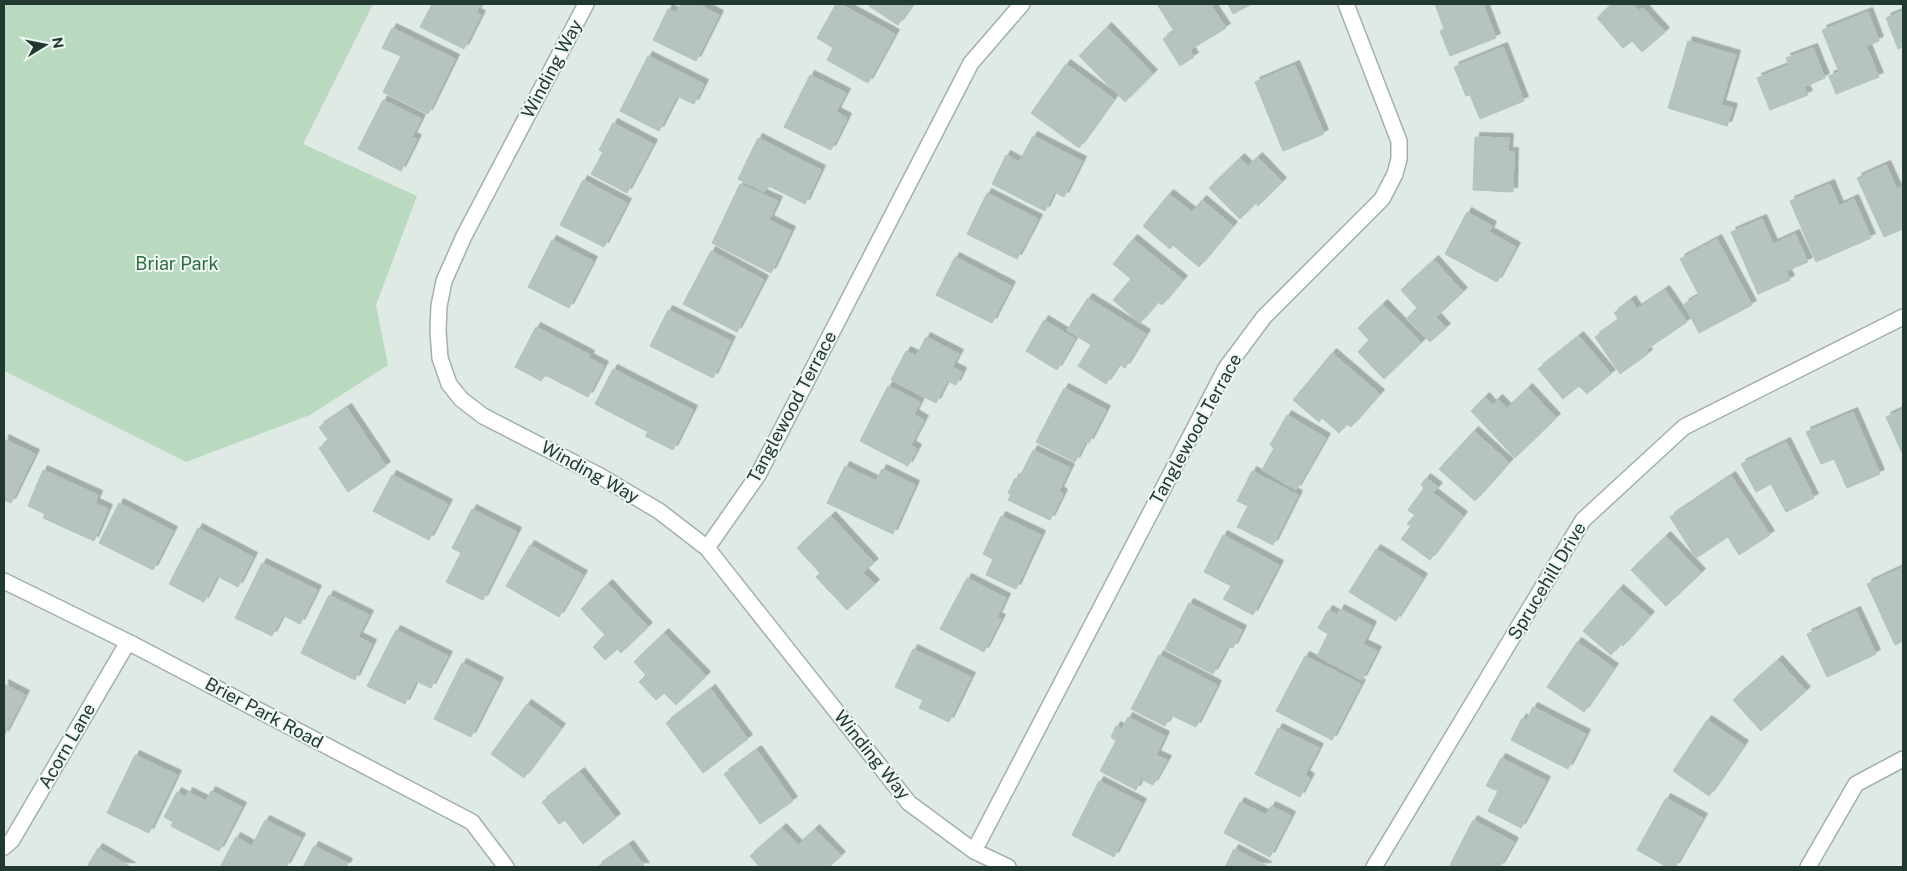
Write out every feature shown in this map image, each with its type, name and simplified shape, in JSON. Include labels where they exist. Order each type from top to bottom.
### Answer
[{"type":"street","name":"Winding Way","points":[[586,4],[464,236],[444,281],[439,306],[438,331],[440,358],[449,384],[461,399],[484,416],[600,476],[658,511],[707,548],[909,803],[974,851],[1008,867]]},
{"type":"street","name":"Tanglewood Terrace","points":[[707,548],[758,475],[971,63],[1022,4]]},
{"type":"street","name":"Tanglewood Terrace","points":[[974,851],[1226,368],[1264,317],[1382,200],[1395,174],[1399,159],[1399,141],[1346,4]]},
{"type":"street","name":"Sprucehill Drive","points":[[1374,867],[1583,520],[1684,427],[1903,317]]},
{"type":"street","name":"Brier Park Road","points":[[4,581],[128,642],[472,822],[506,867]]},
{"type":"street","name":"Acorn Lane","points":[[4,847],[12,840],[128,642]]},
{"type":"street","points":[[1808,867],[1856,784],[1903,759]]},
{"type":"green space","name":"Briar Park","points":[[4,4],[373,4],[303,144],[417,196],[376,305],[388,365],[310,415],[186,462],[4,371]]},
{"type":"building","points":[[432,4],[481,4],[476,13],[481,15],[464,49],[420,27]]},
{"type":"building","points":[[681,4],[698,4],[719,15],[696,61],[653,40],[668,9],[676,13]]},
{"type":"building","points":[[836,4],[840,4],[895,34],[868,83],[827,60],[833,48],[817,38]]},
{"type":"building","points":[[871,4],[913,4],[898,25],[869,6]]},
{"type":"building","points":[[1157,4],[1210,4],[1226,28],[1190,50],[1194,57],[1180,66],[1163,39],[1174,31]]},
{"type":"building","points":[[1228,4],[1252,4],[1233,14]]},
{"type":"building","points":[[1435,4],[1483,4],[1496,38],[1450,56],[1440,31],[1444,29]]},
{"type":"building","points":[[1612,4],[1633,4],[1639,10],[1643,8],[1665,32],[1642,52],[1632,41],[1623,48],[1597,18]]},
{"type":"building","points":[[1903,11],[1903,47],[1898,49],[1886,18]]},
{"type":"building","points":[[1868,12],[1879,41],[1866,46],[1879,77],[1836,94],[1829,76],[1839,72],[1822,30]]},
{"type":"building","points":[[1107,27],[1153,74],[1125,102],[1079,56]]},
{"type":"building","points":[[392,28],[455,59],[428,114],[383,92],[401,56],[382,48]]},
{"type":"building","points":[[1688,41],[1736,55],[1721,105],[1733,108],[1727,126],[1668,108]]},
{"type":"building","points":[[1503,47],[1524,101],[1480,119],[1470,95],[1466,96],[1454,67]]},
{"type":"building","points":[[1813,48],[1825,78],[1804,87],[1808,95],[1770,110],[1757,78],[1789,65],[1786,58]]},
{"type":"building","points":[[648,56],[704,84],[694,104],[677,96],[659,131],[620,111]]},
{"type":"building","points":[[1066,64],[1114,99],[1079,148],[1031,113]]},
{"type":"building","points":[[1295,65],[1324,134],[1283,151],[1255,82]]},
{"type":"building","points":[[810,75],[846,93],[836,112],[847,118],[831,150],[784,127]]},
{"type":"building","points":[[383,100],[421,119],[412,137],[417,139],[401,171],[358,149]]},
{"type":"building","points":[[613,123],[653,144],[627,193],[591,174],[603,152],[599,150]]},
{"type":"building","points":[[1033,136],[1082,161],[1064,197],[1054,192],[1045,211],[992,184],[1006,155],[1019,162]]},
{"type":"building","points":[[1475,137],[1509,138],[1508,152],[1514,152],[1513,192],[1473,190]]},
{"type":"building","points":[[758,138],[821,170],[805,204],[769,186],[764,192],[738,179]]},
{"type":"building","points":[[1258,157],[1282,182],[1258,206],[1256,203],[1240,219],[1209,188],[1240,158],[1248,166]]},
{"type":"building","points":[[1886,165],[1897,189],[1903,186],[1903,229],[1884,237],[1857,178]]},
{"type":"building","points":[[583,180],[627,203],[604,247],[560,225]]},
{"type":"building","points":[[740,184],[778,201],[769,220],[791,231],[771,273],[712,243]]},
{"type":"building","points":[[1830,184],[1839,206],[1854,199],[1871,238],[1816,262],[1790,201]]},
{"type":"building","points":[[987,193],[1038,219],[1017,259],[967,234]]},
{"type":"building","points":[[1169,194],[1192,212],[1202,200],[1233,226],[1199,267],[1173,245],[1170,249],[1143,226]]},
{"type":"building","points":[[1467,212],[1492,226],[1489,232],[1516,247],[1497,282],[1445,254]]},
{"type":"building","points":[[1762,219],[1773,244],[1795,234],[1808,262],[1786,271],[1790,280],[1758,294],[1731,232]]},
{"type":"building","points":[[1133,239],[1183,280],[1162,305],[1158,302],[1140,323],[1113,300],[1131,279],[1113,264]]},
{"type":"building","points":[[1717,239],[1752,305],[1699,333],[1684,304],[1699,295],[1680,259]]},
{"type":"building","points":[[552,240],[593,261],[569,308],[528,287]]},
{"type":"building","points":[[711,251],[764,280],[737,332],[683,304]]},
{"type":"building","points":[[955,257],[1011,286],[992,323],[936,295]]},
{"type":"building","points":[[1434,260],[1463,292],[1436,317],[1446,328],[1430,342],[1407,318],[1417,308],[1401,290]]},
{"type":"building","points":[[1665,290],[1687,322],[1646,350],[1648,354],[1620,374],[1595,337],[1619,320],[1614,313],[1631,300],[1637,309]]},
{"type":"building","points":[[1088,298],[1146,334],[1125,368],[1119,364],[1106,384],[1078,366],[1091,345],[1067,330]]},
{"type":"building","points":[[1383,304],[1421,343],[1384,379],[1358,352],[1369,340],[1358,328]]},
{"type":"building","points":[[668,310],[731,341],[713,378],[650,346]]},
{"type":"building","points":[[1044,320],[1075,339],[1057,370],[1026,351]]},
{"type":"building","points":[[536,327],[590,355],[589,358],[604,366],[588,397],[545,375],[541,381],[515,367]]},
{"type":"building","points":[[1579,336],[1611,374],[1587,394],[1579,386],[1563,399],[1538,369]]},
{"type":"building","points":[[926,337],[959,354],[952,367],[962,372],[956,385],[947,381],[936,403],[891,380],[906,351],[916,356]]},
{"type":"building","points":[[1332,353],[1380,394],[1351,427],[1347,424],[1339,433],[1322,418],[1319,422],[1293,400]]},
{"type":"building","points":[[613,369],[693,410],[673,450],[645,436],[648,432],[595,404]]},
{"type":"building","points":[[888,386],[920,402],[914,414],[924,420],[911,445],[917,449],[908,466],[860,441]]},
{"type":"building","points":[[1064,388],[1106,410],[1089,443],[1085,442],[1075,462],[1036,442]]},
{"type":"building","points":[[1528,388],[1556,418],[1515,458],[1471,411],[1485,397],[1492,405],[1498,399],[1507,408]]},
{"type":"building","points":[[347,408],[386,466],[348,492],[319,448],[329,441],[319,427]]},
{"type":"building","points":[[1903,409],[1903,452],[1902,453],[1886,417]]},
{"type":"building","points":[[1853,412],[1880,474],[1847,488],[1834,459],[1821,464],[1806,432]]},
{"type":"building","points":[[1287,415],[1326,438],[1296,490],[1262,470],[1274,448],[1270,445]]},
{"type":"building","points":[[1474,431],[1509,463],[1475,501],[1439,469]]},
{"type":"building","points":[[4,439],[35,454],[11,503],[4,500]]},
{"type":"building","points":[[1786,442],[1814,498],[1786,512],[1771,484],[1756,492],[1741,464]]},
{"type":"building","points":[[1033,450],[1070,468],[1059,491],[1063,494],[1050,520],[1008,500],[1011,495],[1008,493],[1015,478],[1018,480]]},
{"type":"building","points":[[845,466],[876,481],[882,469],[915,485],[893,534],[827,503]]},
{"type":"building","points":[[43,470],[98,495],[95,503],[108,509],[94,541],[43,518],[45,514],[28,506]]},
{"type":"building","points":[[1252,471],[1298,495],[1273,545],[1237,527],[1248,506],[1237,501]]},
{"type":"building","points":[[392,475],[448,504],[429,540],[373,511]]},
{"type":"building","points":[[1731,476],[1770,535],[1739,555],[1728,537],[1696,558],[1670,517]]},
{"type":"building","points":[[1426,478],[1438,487],[1433,493],[1463,516],[1430,560],[1401,539],[1411,526],[1407,524],[1415,515],[1408,510],[1424,488],[1421,485]]},
{"type":"building","points":[[119,503],[173,531],[153,570],[99,543]]},
{"type":"building","points":[[472,509],[517,532],[483,600],[446,582],[461,553],[452,548]]},
{"type":"building","points":[[831,516],[874,563],[863,572],[875,584],[847,610],[816,577],[820,573],[797,548]]},
{"type":"building","points":[[1001,516],[1041,535],[1016,589],[986,575],[993,559],[983,554]]},
{"type":"building","points":[[198,528],[253,557],[238,587],[217,576],[204,602],[169,584]]},
{"type":"building","points":[[1223,535],[1279,565],[1253,615],[1223,599],[1231,586],[1204,572]]},
{"type":"building","points":[[1666,536],[1701,573],[1666,606],[1631,570]]},
{"type":"building","points":[[530,545],[583,575],[559,617],[506,586]]},
{"type":"building","points":[[1376,549],[1423,578],[1396,621],[1349,592]]},
{"type":"building","points":[[262,563],[317,590],[300,624],[283,615],[272,636],[235,618]]},
{"type":"building","points":[[1903,567],[1903,641],[1895,645],[1867,584]]},
{"type":"building","points":[[967,578],[1006,598],[997,617],[1001,619],[984,652],[940,629]]},
{"type":"building","points":[[608,584],[648,627],[621,653],[617,649],[605,660],[593,647],[605,635],[581,609]]},
{"type":"building","points":[[1619,589],[1650,616],[1623,646],[1621,644],[1611,655],[1583,631]]},
{"type":"building","points":[[329,595],[369,615],[358,637],[372,644],[355,680],[301,653]]},
{"type":"building","points":[[1189,603],[1242,630],[1233,648],[1228,646],[1213,674],[1165,649]]},
{"type":"building","points":[[1340,609],[1372,626],[1363,644],[1377,651],[1362,680],[1317,656],[1328,634],[1318,628],[1328,610],[1337,615]]},
{"type":"building","points":[[1856,611],[1876,654],[1827,677],[1807,634]]},
{"type":"building","points":[[396,630],[448,656],[431,688],[416,681],[405,704],[367,686]]},
{"type":"building","points":[[664,633],[706,676],[676,705],[664,693],[656,700],[639,682],[646,675],[634,662]]},
{"type":"building","points":[[1577,642],[1614,668],[1584,712],[1547,687]]},
{"type":"building","points":[[913,649],[971,677],[949,722],[919,708],[923,700],[895,687]]},
{"type":"building","points":[[1159,655],[1217,685],[1196,727],[1171,715],[1165,726],[1131,709]]},
{"type":"building","points":[[1305,656],[1361,684],[1332,740],[1276,711]]},
{"type":"building","points":[[1778,660],[1806,691],[1761,731],[1733,700]]},
{"type":"building","points":[[462,663],[499,682],[471,737],[434,719]]},
{"type":"building","points":[[4,684],[25,695],[4,736]]},
{"type":"building","points":[[711,689],[748,739],[703,773],[666,723]]},
{"type":"building","points":[[527,704],[561,728],[524,778],[491,754]]},
{"type":"building","points":[[1533,707],[1586,734],[1568,769],[1511,740],[1522,718],[1526,721]]},
{"type":"building","points":[[1128,717],[1165,736],[1156,755],[1167,760],[1153,785],[1141,779],[1136,790],[1100,771],[1116,741],[1111,737],[1116,726],[1122,729]]},
{"type":"building","points":[[1707,720],[1744,745],[1709,796],[1673,771]]},
{"type":"building","points":[[1278,728],[1319,748],[1305,775],[1310,778],[1300,797],[1255,774]]},
{"type":"building","points":[[757,750],[793,801],[760,824],[724,774]]},
{"type":"building","points":[[135,755],[177,775],[149,833],[107,813]]},
{"type":"building","points":[[1501,758],[1546,781],[1521,828],[1488,811],[1498,791],[1486,786]]},
{"type":"building","points":[[580,772],[616,818],[583,844],[565,820],[559,824],[542,802]]},
{"type":"building","points":[[1099,781],[1142,803],[1114,857],[1072,835]]},
{"type":"building","points":[[211,791],[242,807],[219,851],[171,826],[173,822],[164,817],[177,792],[186,797],[188,792],[206,801]]},
{"type":"building","points":[[1666,798],[1703,818],[1675,867],[1667,867],[1637,850]]},
{"type":"building","points":[[1240,802],[1266,815],[1271,806],[1291,816],[1270,857],[1224,833]]},
{"type":"building","points":[[265,820],[301,838],[286,867],[220,867],[236,837],[252,846]]},
{"type":"building","points":[[1473,820],[1514,842],[1500,867],[1454,867],[1450,865]]},
{"type":"building","points":[[782,828],[798,845],[815,829],[841,856],[829,867],[760,867],[750,856]]},
{"type":"building","points":[[629,845],[645,867],[597,867]]},
{"type":"building","points":[[314,846],[348,863],[346,867],[303,867]]},
{"type":"building","points":[[98,848],[131,867],[87,867]]},
{"type":"building","points":[[1234,849],[1267,866],[1267,867],[1225,867]]}]
